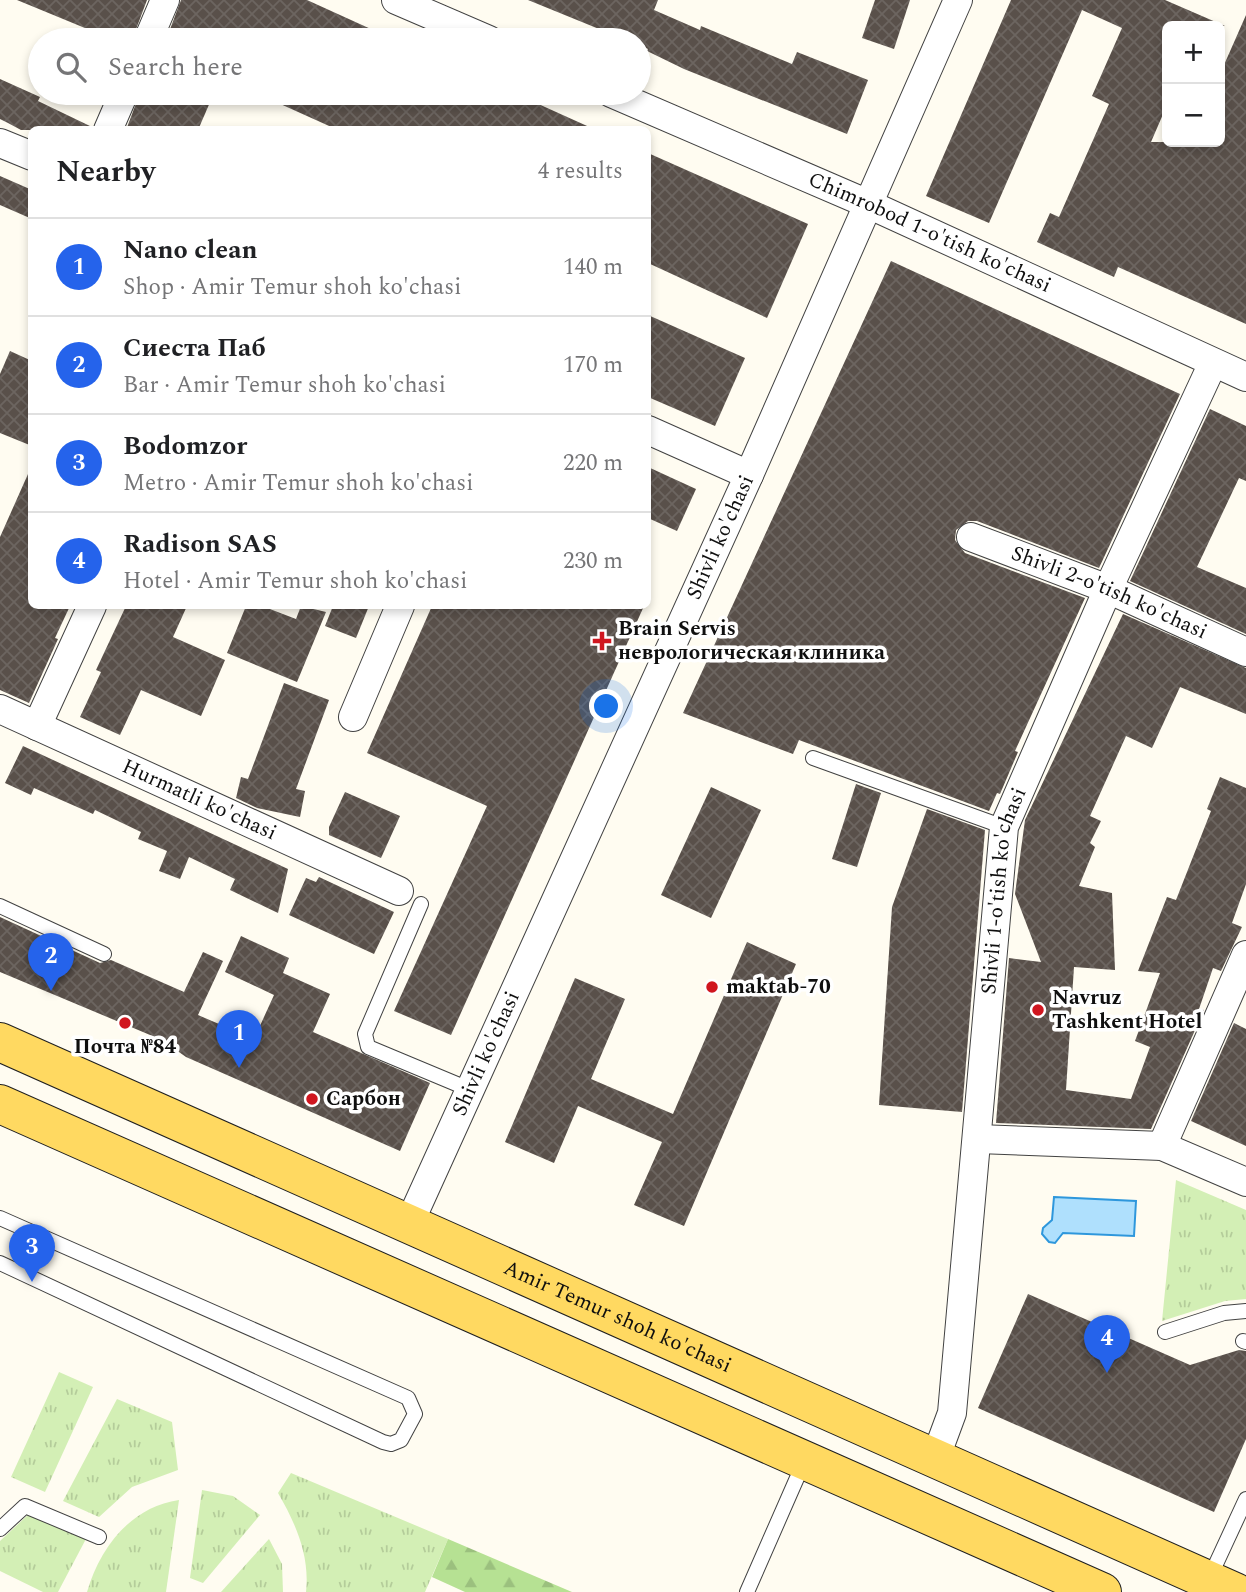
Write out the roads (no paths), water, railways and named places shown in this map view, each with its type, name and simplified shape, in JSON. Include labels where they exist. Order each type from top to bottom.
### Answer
[{"type":"main road","name":"Amir Temur shoh ko'chasi","points":[[0,1042],[1221,1586]]},
{"type":"main road","points":[[0,1104],[1102,1592]]},
{"type":"main road","points":[[534,1340],[557,1290]]},
{"type":"street","points":[[153,28],[165,0]]},
{"type":"street","points":[[396,0],[461,28]]},
{"type":"street","name":"Shivli ko'chasi","points":[[409,1224],[749,475],[866,203],[958,0]]},
{"type":"street","points":[[110,126],[119,105]]},
{"type":"street","name":"Chimrobod 1-o'tish ko'chasi","points":[[639,105],[866,203],[1246,377]]},
{"type":"street","points":[[0,144],[28,154]]},
{"type":"street","name":"Shivli 1-o'tish ko'chasi","points":[[936,1459],[951,1413],[978,1139],[1004,827],[1108,589],[1213,363]]},
{"type":"street","points":[[651,431],[749,475]]},
{"type":"street","name":"Shivli 2-o'tish ko'chasi","points":[[971,537],[1108,589],[1246,652]]},
{"type":"street","points":[[37,726],[91,609]]},
{"type":"street","points":[[353,717],[399,609]]},
{"type":"street","name":"Hurmatli ko'chasi","points":[[0,709],[410,897]]},
{"type":"street","points":[[1162,1146],[1246,955]]},
{"type":"street","points":[[978,1139],[1162,1146],[1246,1182]]},
{"type":"lane","points":[[813,758],[1004,827]]},
{"type":"lane","points":[[410,897],[365,1041],[368,1046],[471,1090]]},
{"type":"lane","points":[[0,906],[104,954]]},
{"type":"lane","points":[[0,1219],[408,1398],[415,1413],[401,1440],[391,1444],[383,1442],[0,1263]]},
{"type":"lane","points":[[1165,1332],[1224,1313],[1246,1311]]},
{"type":"lane","points":[[747,1592],[805,1460]]},
{"type":"lane","points":[[1221,1586],[1246,1499]]},
{"type":"lane","points":[[0,1529],[25,1506],[99,1537]]},
{"type":"water","points":[[1054,1197],[1136,1201],[1134,1236],[1063,1233],[1055,1243],[1049,1242],[1042,1234],[1043,1228],[1052,1220]]},
{"type":"place","name":"Brain Servis неврологическая клиника","points":[[602,641]]},
{"type":"place","name":"maktab-70","points":[[712,987]]},
{"type":"place","name":"Сиеста Паб","points":[[51,991]]},
{"type":"place","name":"Navruz Tashkent Hotel","points":[[1038,1010]]},
{"type":"place","name":"Почта №84","points":[[125,1023]]},
{"type":"place","name":"Nano clean","points":[[239,1068]]},
{"type":"place","name":"Сарбон","points":[[312,1099]]},
{"type":"place","name":"Bodomzor","points":[[32,1282]]},
{"type":"place","name":"Radison SAS","points":[[1107,1373]]}]
